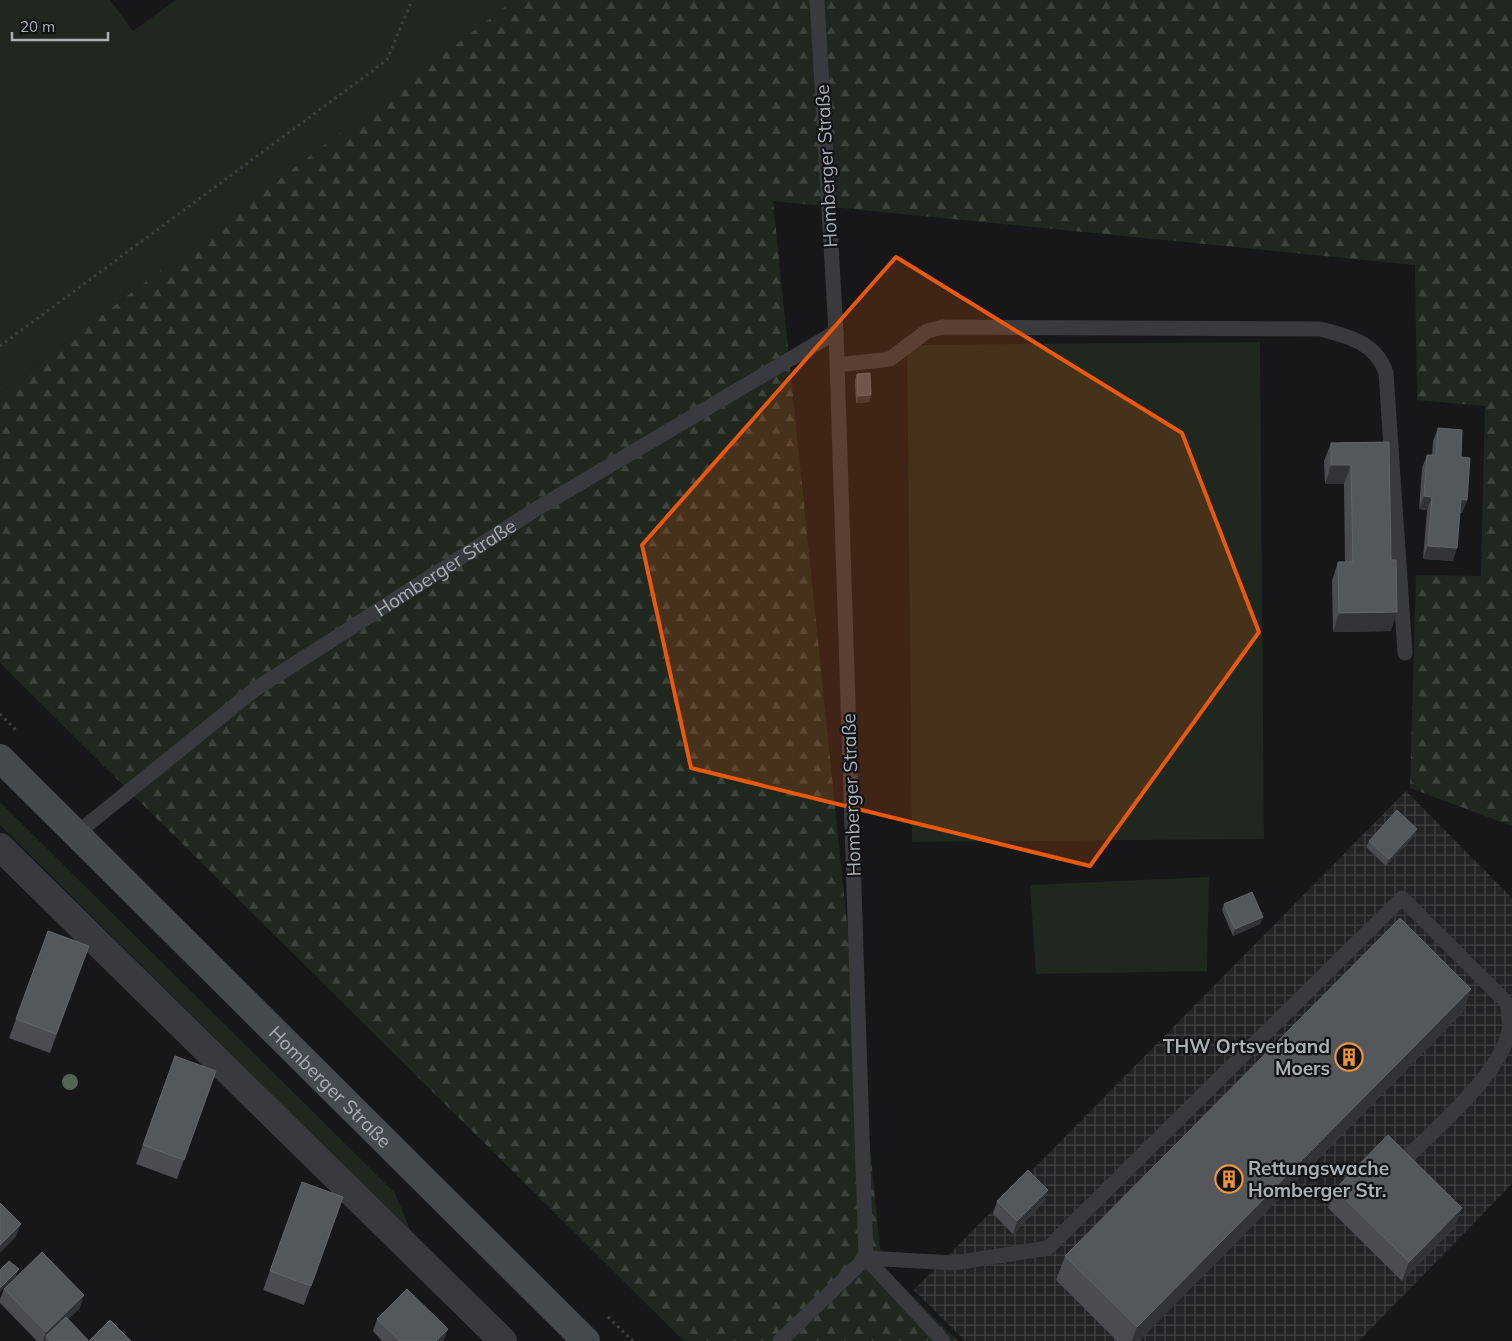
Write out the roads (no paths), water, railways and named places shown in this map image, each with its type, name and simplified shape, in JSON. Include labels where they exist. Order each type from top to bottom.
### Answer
[{"type":"main road","name":"Homberger Straße","points":[[0,758],[586,1341]]},
{"type":"street","points":[[0,848],[503,1341]]},
{"type":"lane","name":"Homberger Straße","points":[[817,0],[836,332],[866,1258]]},
{"type":"lane","points":[[837,365],[890,359],[928,330],[944,326],[1320,329],[1352,337],[1371,349],[1382,360],[1386,373],[1405,653]]},
{"type":"lane","name":"Homberger Straße","points":[[76,834],[254,690],[538,508],[836,332]]},
{"type":"lane","points":[[780,1341],[866,1258],[954,1263],[1048,1248],[1402,898],[1508,1004],[1509,1031],[1499,1058],[1478,1085],[1403,1161]]},
{"type":"lane","points":[[866,1258],[943,1341]]},
{"type":"place","name":"THW Ortsverband Moers","points":[[1349,1057]]},
{"type":"place","name":"Rettungswache Homberger Str.","points":[[1229,1179]]}]
